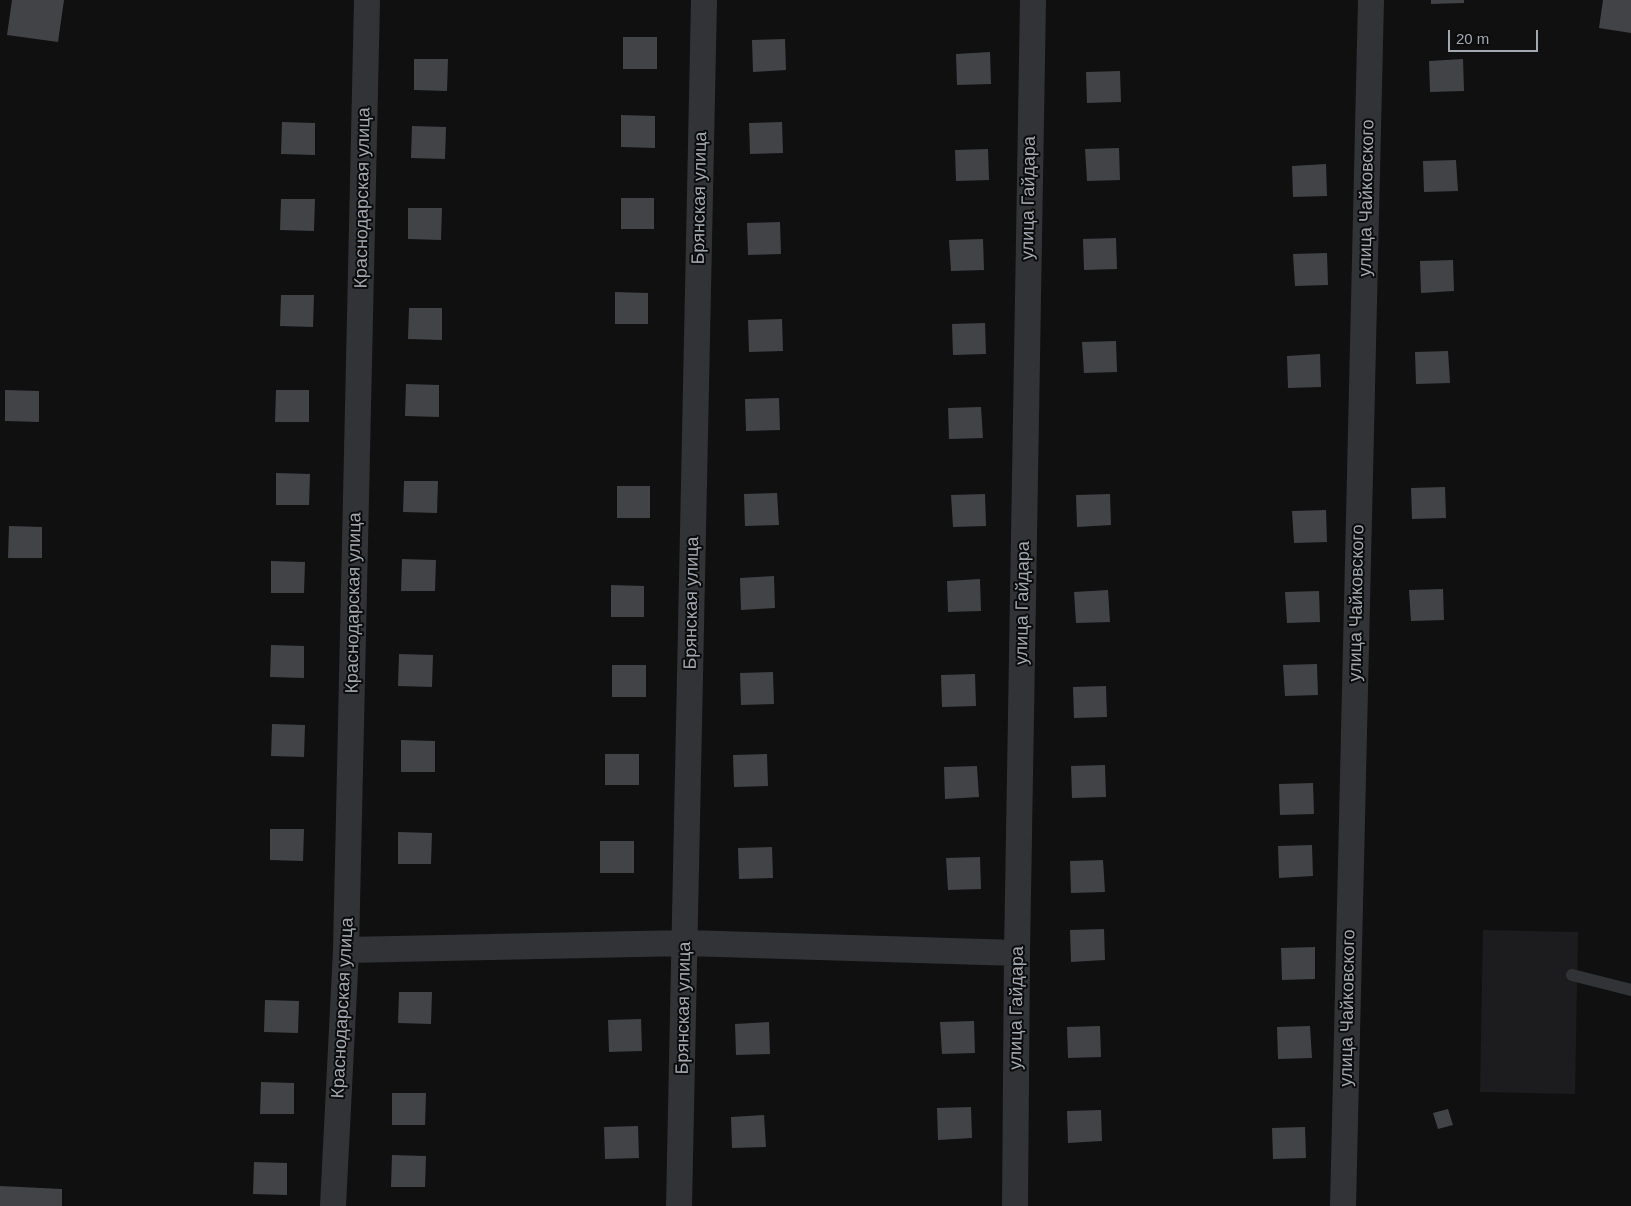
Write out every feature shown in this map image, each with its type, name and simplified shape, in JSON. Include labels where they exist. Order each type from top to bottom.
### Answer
[{"type":"street","name":"Краснодарская улица","points":[[333,1206],[346,950],[368,0]]},
{"type":"street","name":"Брянская улица","points":[[679,1206],[686,943],[704,0]]},
{"type":"street","name":"улица Гайдара","points":[[1015,1206],[1017,953],[1033,0]]},
{"type":"street","name":"улица Чайковского","points":[[1343,1206],[1371,0]]},
{"type":"street","points":[[346,950],[686,943],[1017,953]]},
{"type":"lane","points":[[1572,975],[1631,990]]},
{"type":"shaded area","points":[[1483,930],[1578,932],[1575,1094],[1480,1092]]},
{"type":"building","points":[[12,0],[64,0],[58,42],[7,35]]},
{"type":"building","points":[[1431,0],[1464,0],[1464,3],[1431,4]]},
{"type":"building","points":[[1603,0],[1631,0],[1631,33],[1599,28]]},
{"type":"building","points":[[623,37],[657,37],[657,69],[623,69]]},
{"type":"building","points":[[785,39],[786,70],[753,72],[752,40]]},
{"type":"building","points":[[990,52],[991,84],[957,85],[956,54]]},
{"type":"building","points":[[414,59],[448,59],[447,91],[414,90]]},
{"type":"building","points":[[1463,59],[1464,91],[1430,92],[1429,61]]},
{"type":"building","points":[[1120,71],[1121,102],[1087,103],[1086,72]]},
{"type":"building","points":[[621,115],[655,116],[655,148],[621,147]]},
{"type":"building","points":[[282,122],[315,123],[315,155],[281,154]]},
{"type":"building","points":[[782,122],[783,153],[750,154],[749,123]]},
{"type":"building","points":[[412,126],[446,127],[445,159],[411,158]]},
{"type":"building","points":[[1119,148],[1120,180],[1087,181],[1085,149]]},
{"type":"building","points":[[988,149],[989,180],[956,181],[955,150]]},
{"type":"building","points":[[1456,160],[1458,191],[1424,192],[1423,161]]},
{"type":"building","points":[[1326,164],[1327,196],[1293,197],[1292,166]]},
{"type":"building","points":[[621,198],[654,198],[654,229],[621,229]]},
{"type":"building","points":[[281,199],[315,199],[314,231],[280,230]]},
{"type":"building","points":[[408,208],[442,208],[441,240],[408,239]]},
{"type":"building","points":[[780,222],[781,254],[748,255],[747,223]]},
{"type":"building","points":[[1116,238],[1117,269],[1084,270],[1083,239]]},
{"type":"building","points":[[983,239],[984,270],[951,271],[949,240]]},
{"type":"building","points":[[1327,253],[1328,285],[1295,286],[1293,254]]},
{"type":"building","points":[[1453,260],[1454,291],[1421,293],[1420,261]]},
{"type":"building","points":[[615,292],[648,293],[648,324],[615,324]]},
{"type":"building","points":[[281,295],[314,295],[313,327],[280,326]]},
{"type":"building","points":[[409,308],[442,308],[442,340],[408,339]]},
{"type":"building","points":[[782,319],[783,351],[749,352],[748,320]]},
{"type":"building","points":[[985,323],[986,354],[953,355],[952,324]]},
{"type":"building","points":[[1116,341],[1117,372],[1084,373],[1082,342]]},
{"type":"building","points":[[1448,351],[1450,383],[1416,384],[1415,352]]},
{"type":"building","points":[[1320,354],[1321,387],[1288,388],[1287,356]]},
{"type":"building","points":[[406,384],[439,385],[439,417],[405,416]]},
{"type":"building","points":[[5,390],[39,391],[39,422],[5,421]]},
{"type":"building","points":[[276,390],[309,390],[309,422],[275,422]]},
{"type":"building","points":[[779,398],[780,430],[746,431],[745,399]]},
{"type":"building","points":[[981,407],[983,438],[949,439],[948,408]]},
{"type":"building","points":[[276,473],[310,474],[309,505],[276,505]]},
{"type":"building","points":[[404,481],[438,481],[437,513],[403,512]]},
{"type":"building","points":[[617,486],[650,486],[650,518],[617,518]]},
{"type":"building","points":[[1445,487],[1446,518],[1412,519],[1411,488]]},
{"type":"building","points":[[777,493],[779,525],[745,526],[744,494]]},
{"type":"building","points":[[985,494],[986,526],[953,527],[951,495]]},
{"type":"building","points":[[1110,494],[1111,525],[1077,527],[1076,495]]},
{"type":"building","points":[[1326,510],[1327,542],[1294,543],[1292,511]]},
{"type":"building","points":[[9,526],[42,527],[42,558],[8,558]]},
{"type":"building","points":[[402,559],[436,560],[435,591],[401,591]]},
{"type":"building","points":[[271,561],[305,562],[304,593],[271,593]]},
{"type":"building","points":[[774,576],[775,608],[741,610],[740,578]]},
{"type":"building","points":[[980,579],[981,611],[948,612],[947,581]]},
{"type":"building","points":[[611,585],[644,586],[644,617],[611,617]]},
{"type":"building","points":[[1443,589],[1444,620],[1411,621],[1409,590]]},
{"type":"building","points":[[1108,590],[1110,622],[1076,623],[1074,592]]},
{"type":"building","points":[[1319,591],[1320,622],[1287,623],[1285,592]]},
{"type":"building","points":[[271,645],[304,646],[304,678],[270,677]]},
{"type":"building","points":[[399,654],[433,655],[432,687],[398,686]]},
{"type":"building","points":[[1317,664],[1318,695],[1285,696],[1283,665]]},
{"type":"building","points":[[612,665],[646,665],[646,697],[612,697]]},
{"type":"building","points":[[773,672],[774,704],[741,705],[740,673]]},
{"type":"building","points":[[975,674],[976,706],[942,707],[941,675]]},
{"type":"building","points":[[1106,686],[1107,717],[1074,718],[1073,687]]},
{"type":"building","points":[[272,724],[305,725],[304,757],[271,756]]},
{"type":"building","points":[[401,740],[435,741],[435,772],[401,772]]},
{"type":"building","points":[[605,754],[639,754],[639,785],[605,785]]},
{"type":"building","points":[[767,754],[768,786],[734,787],[733,755]]},
{"type":"building","points":[[1105,765],[1106,797],[1072,798],[1071,766]]},
{"type":"building","points":[[977,766],[979,797],[945,799],[944,767]]},
{"type":"building","points":[[1313,783],[1314,814],[1280,815],[1279,784]]},
{"type":"building","points":[[270,829],[304,829],[303,861],[270,860]]},
{"type":"building","points":[[398,832],[432,833],[431,864],[398,864]]},
{"type":"building","points":[[600,841],[634,841],[634,873],[600,873]]},
{"type":"building","points":[[1312,845],[1313,876],[1279,878],[1278,846]]},
{"type":"building","points":[[772,847],[773,878],[739,879],[738,848]]},
{"type":"building","points":[[980,857],[981,889],[948,890],[946,858]]},
{"type":"building","points":[[1103,860],[1105,892],[1071,893],[1070,861]]},
{"type":"building","points":[[1104,929],[1105,960],[1071,962],[1070,930]]},
{"type":"building","points":[[1315,947],[1315,979],[1282,980],[1281,948]]},
{"type":"building","points":[[399,992],[432,992],[431,1024],[398,1023]]},
{"type":"building","points":[[265,1000],[299,1001],[298,1033],[264,1032]]},
{"type":"building","points":[[641,1019],[642,1051],[609,1052],[608,1020]]},
{"type":"building","points":[[974,1021],[975,1053],[942,1054],[940,1022]]},
{"type":"building","points":[[769,1022],[770,1054],[736,1055],[735,1024]]},
{"type":"building","points":[[1100,1026],[1101,1057],[1068,1058],[1067,1027]]},
{"type":"building","points":[[1310,1026],[1312,1058],[1278,1059],[1277,1027]]},
{"type":"building","points":[[261,1082],[294,1083],[294,1114],[260,1114]]},
{"type":"building","points":[[392,1093],[426,1093],[425,1125],[392,1125]]},
{"type":"building","points":[[971,1107],[972,1138],[938,1140],[937,1108]]},
{"type":"building","points":[[1448,1109],[1453,1125],[1438,1129],[1433,1113]]},
{"type":"building","points":[[1101,1110],[1102,1141],[1068,1143],[1067,1111]]},
{"type":"building","points":[[764,1115],[766,1147],[732,1148],[731,1117]]},
{"type":"building","points":[[638,1126],[639,1158],[605,1159],[604,1127]]},
{"type":"building","points":[[1305,1127],[1306,1158],[1273,1159],[1272,1128]]},
{"type":"building","points":[[392,1155],[426,1156],[425,1187],[391,1187]]},
{"type":"building","points":[[254,1162],[287,1163],[287,1195],[253,1194]]},
{"type":"building","points":[[0,1186],[62,1189],[62,1206],[0,1206]]}]
